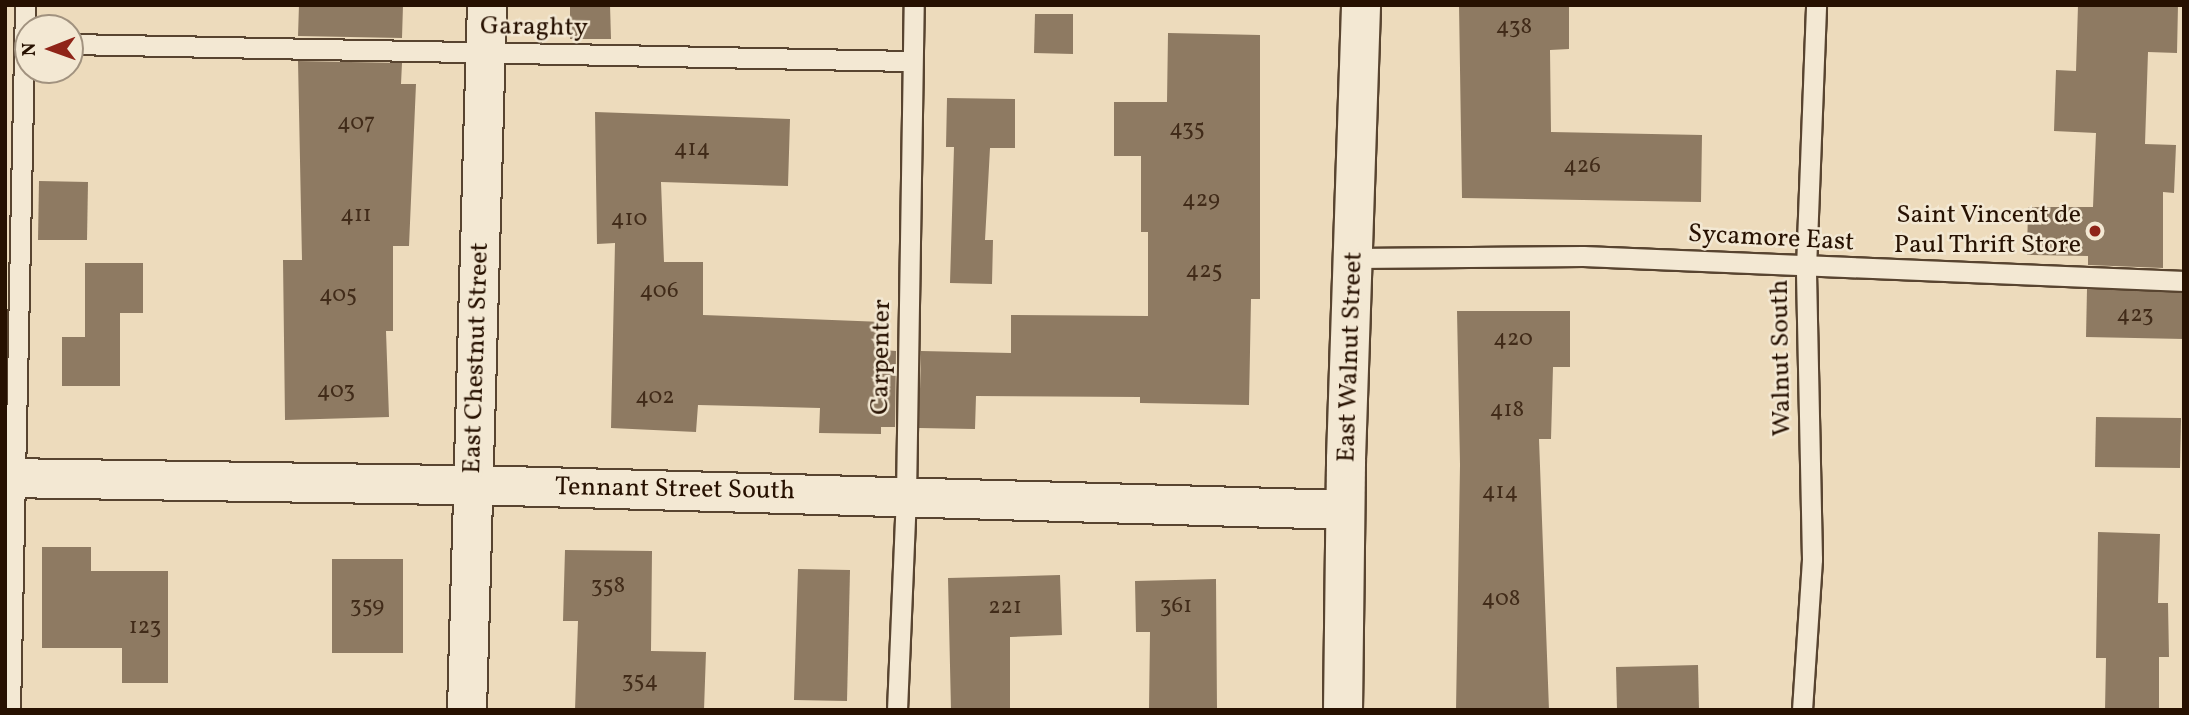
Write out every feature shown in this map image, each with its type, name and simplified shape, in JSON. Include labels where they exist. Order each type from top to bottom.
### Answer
[{"type":"street","name":"East Chestnut Street","points":[[467,710],[487,5]]},
{"type":"street","name":"East Walnut Street","points":[[1343,710],[1345,510],[1356,257],[1361,5]]},
{"type":"street","name":"Tennant Street South","points":[[10,478],[473,485],[1345,510]]},
{"type":"lane","name":"Carpenter","points":[[897,710],[906,496],[914,5]]},
{"type":"lane","name":"Walnut South","points":[[1802,710],[1812,559],[1806,268],[1816,5]]},
{"type":"lane","name":"Garaghty","points":[[84,44],[912,61]]},
{"type":"lane","points":[[10,710],[12,255],[18,84]]},
{"type":"lane","name":"Sycamore East","points":[[1356,257],[1583,256],[1806,268],[2184,281]]},
{"type":"building","points":[[299,5],[403,5],[402,38],[298,36]]},
{"type":"building","points":[[570,5],[610,5],[611,39],[570,39]]},
{"type":"building","points":[[1459,5],[1569,5],[1569,49],[1550,50],[1551,132],[1702,135],[1701,202],[1462,198]]},
{"type":"building","points":[[2078,5],[2178,5],[2177,53],[2148,52],[2145,144],[2176,145],[2174,193],[2163,192],[2163,268],[2088,265],[2088,256],[2027,255],[2028,207],[2093,207],[2096,133],[2054,131],[2056,70],[2076,71]]},
{"type":"building","points":[[1035,14],[1073,14],[1073,54],[1034,53]]},
{"type":"building","points":[[1168,33],[1260,35],[1260,299],[1251,299],[1249,405],[1140,403],[1140,397],[976,396],[975,429],[919,428],[921,351],[1011,353],[1011,315],[1148,316],[1148,232],[1141,232],[1141,156],[1114,156],[1114,102],[1167,102]]},
{"type":"building","points":[[298,61],[402,63],[401,84],[416,84],[409,246],[393,246],[393,331],[386,331],[389,417],[285,420],[283,260],[302,260]]},
{"type":"building","points":[[947,98],[1015,99],[1015,148],[990,148],[985,240],[993,240],[992,284],[950,283],[954,147],[946,147]]},
{"type":"building","points":[[595,112],[790,119],[788,186],[661,182],[664,262],[703,262],[703,315],[883,322],[883,350],[896,351],[895,427],[881,427],[881,434],[819,433],[820,408],[698,405],[696,432],[611,428],[615,243],[597,244]]},
{"type":"building","points":[[39,181],[88,182],[87,240],[38,240]]},
{"type":"building","points":[[85,263],[143,263],[143,313],[120,313],[120,386],[62,386],[62,337],[85,337]]},
{"type":"building","points":[[2087,289],[2184,293],[2184,339],[2086,337]]},
{"type":"building","points":[[1457,311],[1570,311],[1570,367],[1553,367],[1551,439],[1539,439],[1549,710],[1456,710],[1460,465]]},
{"type":"building","points":[[2096,417],[2181,418],[2180,468],[2095,467]]},
{"type":"building","points":[[2098,532],[2160,534],[2158,603],[2168,603],[2169,657],[2159,657],[2159,710],[2105,710],[2106,658],[2096,658]]},
{"type":"building","points":[[42,547],[91,547],[91,571],[168,571],[168,683],[122,683],[122,648],[42,648]]},
{"type":"building","points":[[565,550],[652,551],[651,651],[706,652],[704,710],[575,710],[578,621],[563,621]]},
{"type":"building","points":[[332,559],[403,559],[403,653],[332,653]]},
{"type":"building","points":[[798,569],[850,570],[847,701],[794,700]]},
{"type":"building","points":[[1060,575],[1062,635],[1010,637],[1010,710],[951,710],[948,578]]},
{"type":"building","points":[[1216,579],[1217,710],[1149,710],[1150,632],[1136,632],[1135,581]]},
{"type":"building","points":[[1698,665],[1699,710],[1617,710],[1616,667]]},
{"type":"place","name":"Saint Vincent de Paul Thrift Store","points":[[2095,231]]}]
